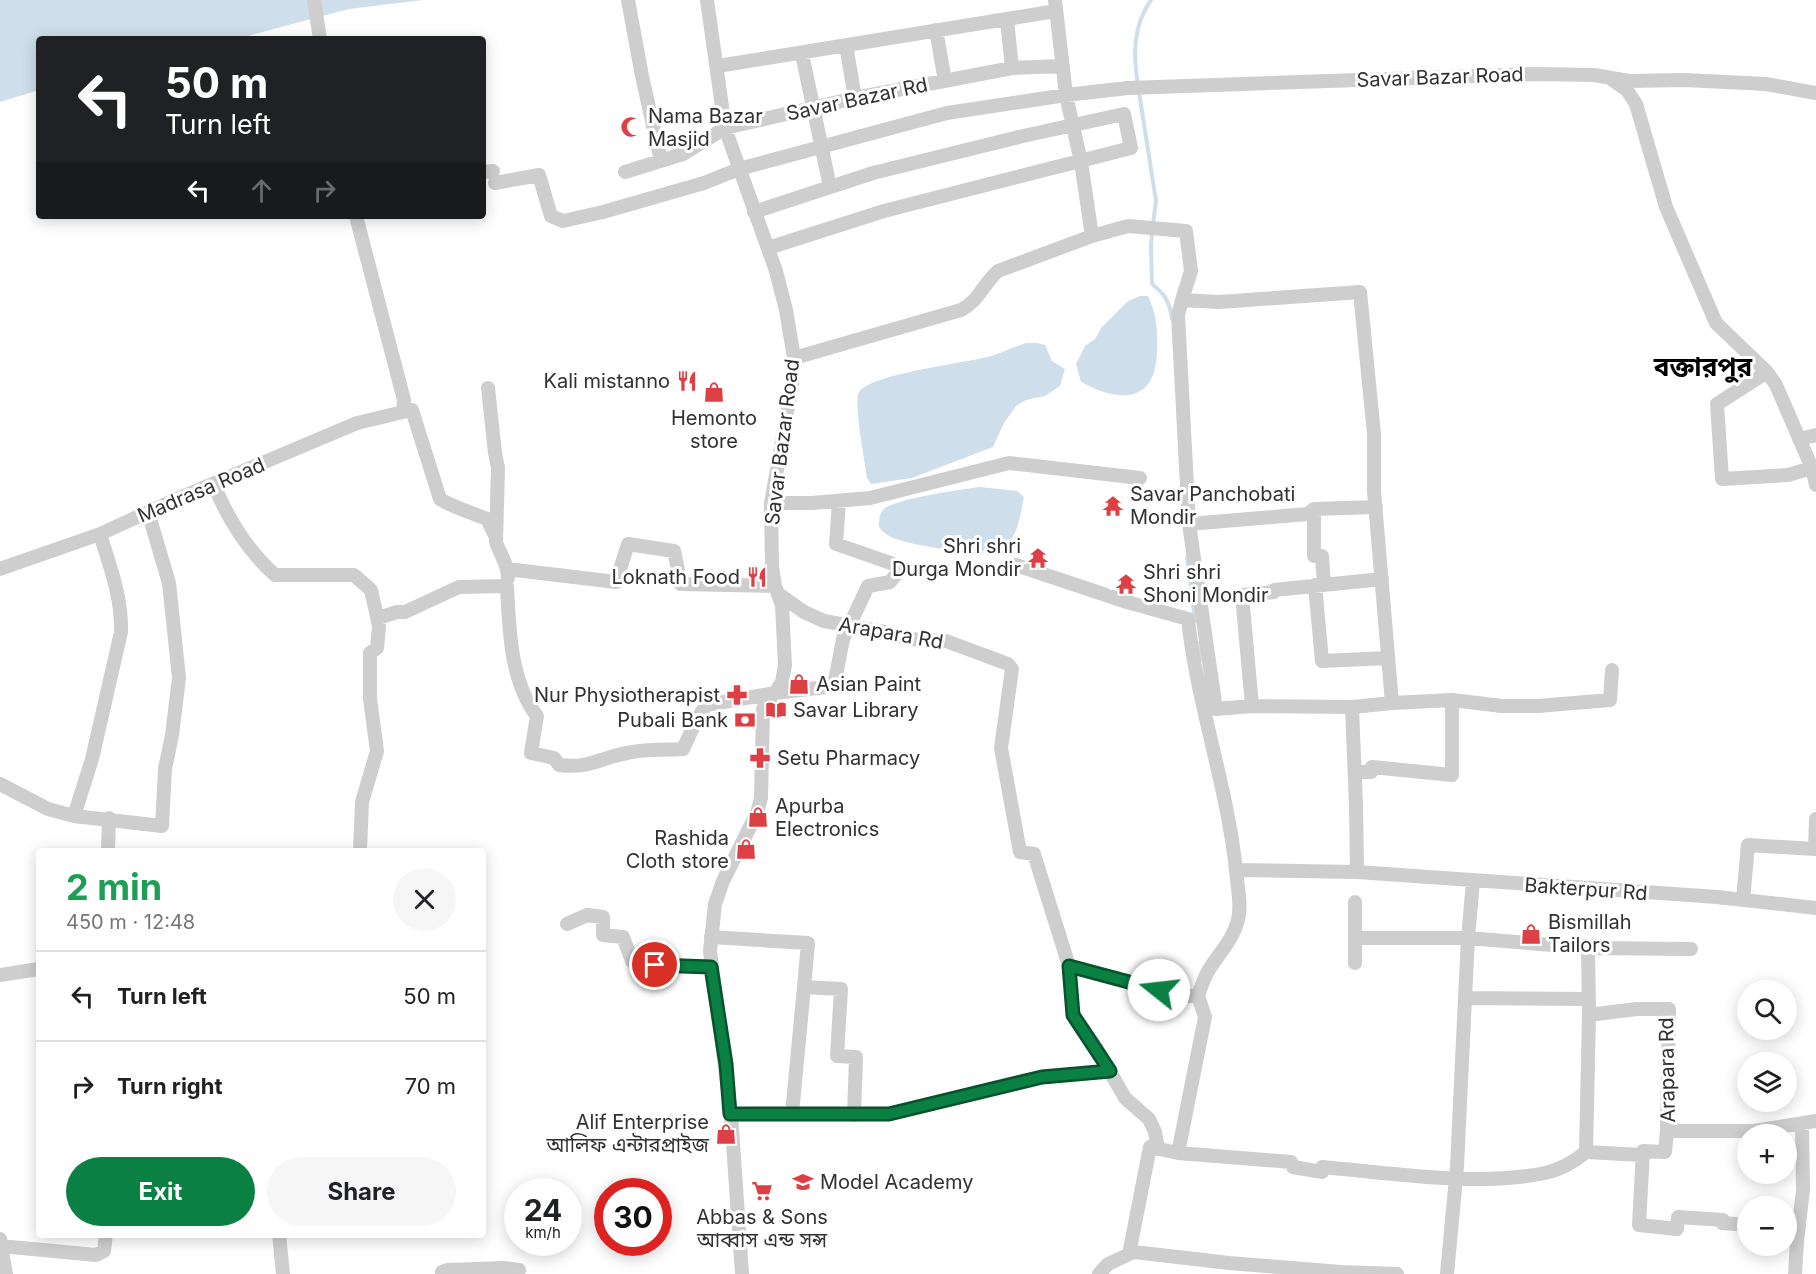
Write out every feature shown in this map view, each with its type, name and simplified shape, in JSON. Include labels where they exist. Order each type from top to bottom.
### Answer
[{"type":"street","points":[[314,0],[320,36]]},
{"type":"street","points":[[628,0],[661,161]]},
{"type":"street","name":"Savar Bazar Road","points":[[707,0],[725,128],[768,248],[786,310],[794,358],[792,385],[771,503],[771,557],[785,626],[785,664],[782,682],[765,703],[763,710],[761,798],[757,813],[723,881],[715,904],[711,937],[711,967],[726,1064],[742,1274]]},
{"type":"street","points":[[718,66],[1007,20],[1056,6],[1066,95],[1081,162],[1092,236]]},
{"type":"street","points":[[1007,20],[1012,68]]},
{"type":"street","points":[[936,30],[945,81]]},
{"type":"street","points":[[846,45],[855,98]]},
{"type":"street","points":[[802,54],[830,187]]},
{"type":"street","name":"Savar Bazar Rd","points":[[625,172],[683,154],[725,128],[855,98],[1012,68],[1062,66]]},
{"type":"street","name":"Savar Bazar Road","points":[[739,169],[947,113],[1066,95],[1155,86],[1534,74],[1594,75],[1629,81],[1684,80],[1766,84],[1815,93]]},
{"type":"street","points":[[1609,78],[1627,90],[1636,104],[1666,207],[1716,323],[1767,372],[1776,386],[1812,468],[1816,484]]},
{"type":"street","points":[[754,212],[873,172],[1023,135],[1124,114],[1131,148],[884,211],[768,248]]},
{"type":"street","points":[[490,175],[539,175],[551,216],[563,221],[704,183],[739,169]]},
{"type":"street","points":[[357,219],[407,411],[440,499],[452,507],[487,519],[496,536]]},
{"type":"street","points":[[794,358],[961,310],[973,304],[991,277],[998,271],[1092,236],[1128,226],[1186,231],[1191,271],[1178,315],[1189,524],[1216,709],[1252,706],[1352,707],[1452,700],[1502,706],[1538,706],[1610,700],[1612,670]]},
{"type":"street","points":[[1182,300],[1219,302],[1360,292],[1374,434],[1376,507],[1392,703]]},
{"type":"street","points":[[1767,372],[1717,404],[1722,479],[1788,475],[1812,468]]},
{"type":"street","points":[[488,388],[498,468],[496,536],[498,549],[505,558],[507,569],[508,623],[517,672],[528,704],[537,716],[531,753],[554,759],[559,765],[574,767],[596,763],[627,752],[683,749],[706,705],[834,686],[843,639],[868,586],[890,582],[902,567],[836,544],[839,502]]},
{"type":"street","name":"Madrasa Road","points":[[0,569],[100,534],[357,423],[407,411]]},
{"type":"street","points":[[1799,439],[1816,435]]},
{"type":"street","points":[[771,503],[839,502],[887,495],[1009,464],[1140,478]]},
{"type":"street","points":[[214,485],[240,537],[262,564],[275,575],[354,575],[371,590],[379,626],[377,648],[370,653],[370,699],[377,751],[362,802],[360,848]]},
{"type":"street","points":[[1189,524],[1308,514],[1314,509],[1376,507]]},
{"type":"street","points":[[1314,509],[1314,556],[1322,556],[1319,585],[1322,661],[1388,658]]},
{"type":"street","points":[[0,784],[48,809],[74,816],[109,818],[162,826],[165,769],[179,678],[169,583],[148,512]]},
{"type":"street","points":[[74,816],[94,750],[121,632],[117,586],[100,534]]},
{"type":"street","points":[[507,569],[616,582],[628,544],[674,551],[681,584],[778,590]]},
{"type":"street","points":[[1016,565],[1127,602],[1188,619],[1191,651],[1221,785],[1236,870],[1239,919],[1229,941],[1206,975],[1197,996],[1206,1017],[1178,1153]]},
{"type":"street","points":[[1252,706],[1242,595],[1382,579]]},
{"type":"street","points":[[378,618],[405,612],[459,587],[507,586]]},
{"type":"street","name":"Arapara Rd","points":[[778,590],[804,612],[824,621],[909,639],[946,641],[1008,664],[1012,669],[1001,748],[1020,852],[1034,854],[1069,966]]},
{"type":"street","points":[[1355,772],[1371,772],[1372,767],[1452,775],[1452,700]]},
{"type":"street","points":[[1352,707],[1357,872]]},
{"type":"street","points":[[108,848],[109,818]]},
{"type":"street","points":[[1743,900],[1748,845],[1815,849],[1816,819]]},
{"type":"street","name":"Bakterpur Rd","points":[[1236,870],[1357,872],[1743,900],[1816,908]]},
{"type":"street","points":[[1447,1274],[1456,1178],[1473,881]]},
{"type":"street","points":[[1355,902],[1355,963]]},
{"type":"street","points":[[567,924],[587,915],[603,917],[603,935],[623,937],[632,961],[637,965],[711,967]]},
{"type":"street","points":[[711,937],[808,943],[792,1114]]},
{"type":"street","points":[[1355,938],[1468,938],[1588,948],[1691,949]]},
{"type":"street","points":[[1586,1152],[1588,948]]},
{"type":"street","points":[[1158,1149],[1155,1132],[1149,1119],[1125,1098],[1073,1015],[1069,966],[1176,996],[1197,996]]},
{"type":"street","points":[[0,975],[36,969]]},
{"type":"street","points":[[804,987],[841,989],[837,1056],[856,1057],[854,1114]]},
{"type":"street","points":[[1465,998],[1589,999]]},
{"type":"street","name":"Arapara Rd","points":[[1589,1015],[1637,1009],[1669,1009],[1667,1131],[1753,1131],[1809,1122]]},
{"type":"street","points":[[730,1114],[889,1114],[1042,1077],[1110,1071]]},
{"type":"street","points":[[1797,1211],[1803,1190],[1809,1122]]},
{"type":"street","points":[[1667,1131],[1665,1152],[1642,1151],[1638,1225],[1677,1229],[1678,1217],[1723,1220],[1722,1223],[1737,1224]]},
{"type":"street","points":[[1129,1254],[1150,1147],[1178,1153],[1291,1162],[1293,1167],[1322,1172],[1323,1167],[1456,1178],[1502,1178],[1546,1173],[1586,1152],[1642,1155]]},
{"type":"street","points":[[6,1274],[0,1244],[100,1254],[104,1251],[106,1238]]},
{"type":"street","points":[[279,1238],[283,1274]]},
{"type":"street","points":[[1099,1274],[1108,1264],[1134,1252],[1229,1263],[1397,1274]]},
{"type":"street","points":[[1794,1256],[1795,1274]]},
{"type":"street","points":[[442,1274],[447,1270],[504,1268],[519,1270],[518,1274]]},
{"type":"water","points":[[0,0],[423,0],[349,9],[247,36],[36,36],[36,91],[0,102]]},
{"type":"water","points":[[1140,296],[1148,296],[1156,324],[1157,351],[1155,369],[1150,381],[1142,390],[1133,394],[1121,395],[1095,389],[1081,382],[1076,364],[1085,346],[1095,339],[1101,328],[1128,301]]},
{"type":"water","points":[[1026,343],[1045,345],[1052,361],[1065,369],[1060,386],[1045,396],[1026,400],[1016,406],[1004,423],[993,447],[912,478],[871,484],[867,478],[860,432],[857,407],[859,392],[881,380],[987,357]]},
{"type":"water","points":[[980,487],[1017,491],[1024,497],[1015,532],[1003,547],[994,550],[966,551],[932,547],[893,538],[879,527],[881,513],[891,505],[930,495]]},
{"type":"waterway","points":[[1138,85],[1135,63],[1136,41],[1141,20],[1151,0]]},
{"type":"waterway","points":[[1139,92],[1156,201],[1153,224]]},
{"type":"waterway","points":[[1152,232],[1152,284],[1166,299],[1172,319]]},
{"type":"waterway","points":[[1187,557],[1195,621]]},
{"type":"waterway","points":[[1198,643],[1201,659]]},
{"type":"place","name":"Nama Bazar Masjid","points":[[631,127]]},
{"type":"place","name":"Kali mistanno","points":[[687,381]]},
{"type":"place","name":"Hemonto store","points":[[714,392]]},
{"type":"place","name":"Savar Panchobati Mondir","points":[[1113,506]]},
{"type":"place","name":"Shri shri Durga Mondir","points":[[1038,558]]},
{"type":"place","name":"Loknath Food","points":[[757,577]]},
{"type":"place","name":"Shri shri Shoni Mondir","points":[[1126,584]]},
{"type":"place","name":"Asian Paint","points":[[799,684]]},
{"type":"place","name":"Nur Physiotherapist","points":[[737,695]]},
{"type":"place","name":"Savar Library","points":[[776,710]]},
{"type":"place","name":"Pubali Bank","points":[[745,720]]},
{"type":"place","name":"Setu Pharmacy","points":[[760,758]]},
{"type":"place","name":"Apurba Electronics","points":[[758,817]]},
{"type":"place","name":"Rashida Cloth store","points":[[746,849]]},
{"type":"place","name":"Bismillah Tailors","points":[[1531,934]]},
{"type":"place","name":"Alif Enterprise আলিফ এন্টারপ্রাইজ","points":[[726,1134]]},
{"type":"place","name":"Model Academy","points":[[803,1182]]},
{"type":"place","name":"Abbas & Sons আব্বাস এন্ড সন্স","points":[[762,1191]]},
{"type":"district","name":"বক্তারপুর","points":[[1703,366]]},
{"type":"route","points":[[655,965],[711,967],[726,1064],[730,1114],[889,1114],[1042,1077],[1110,1071],[1073,1015],[1069,966],[1159,990]]}]
